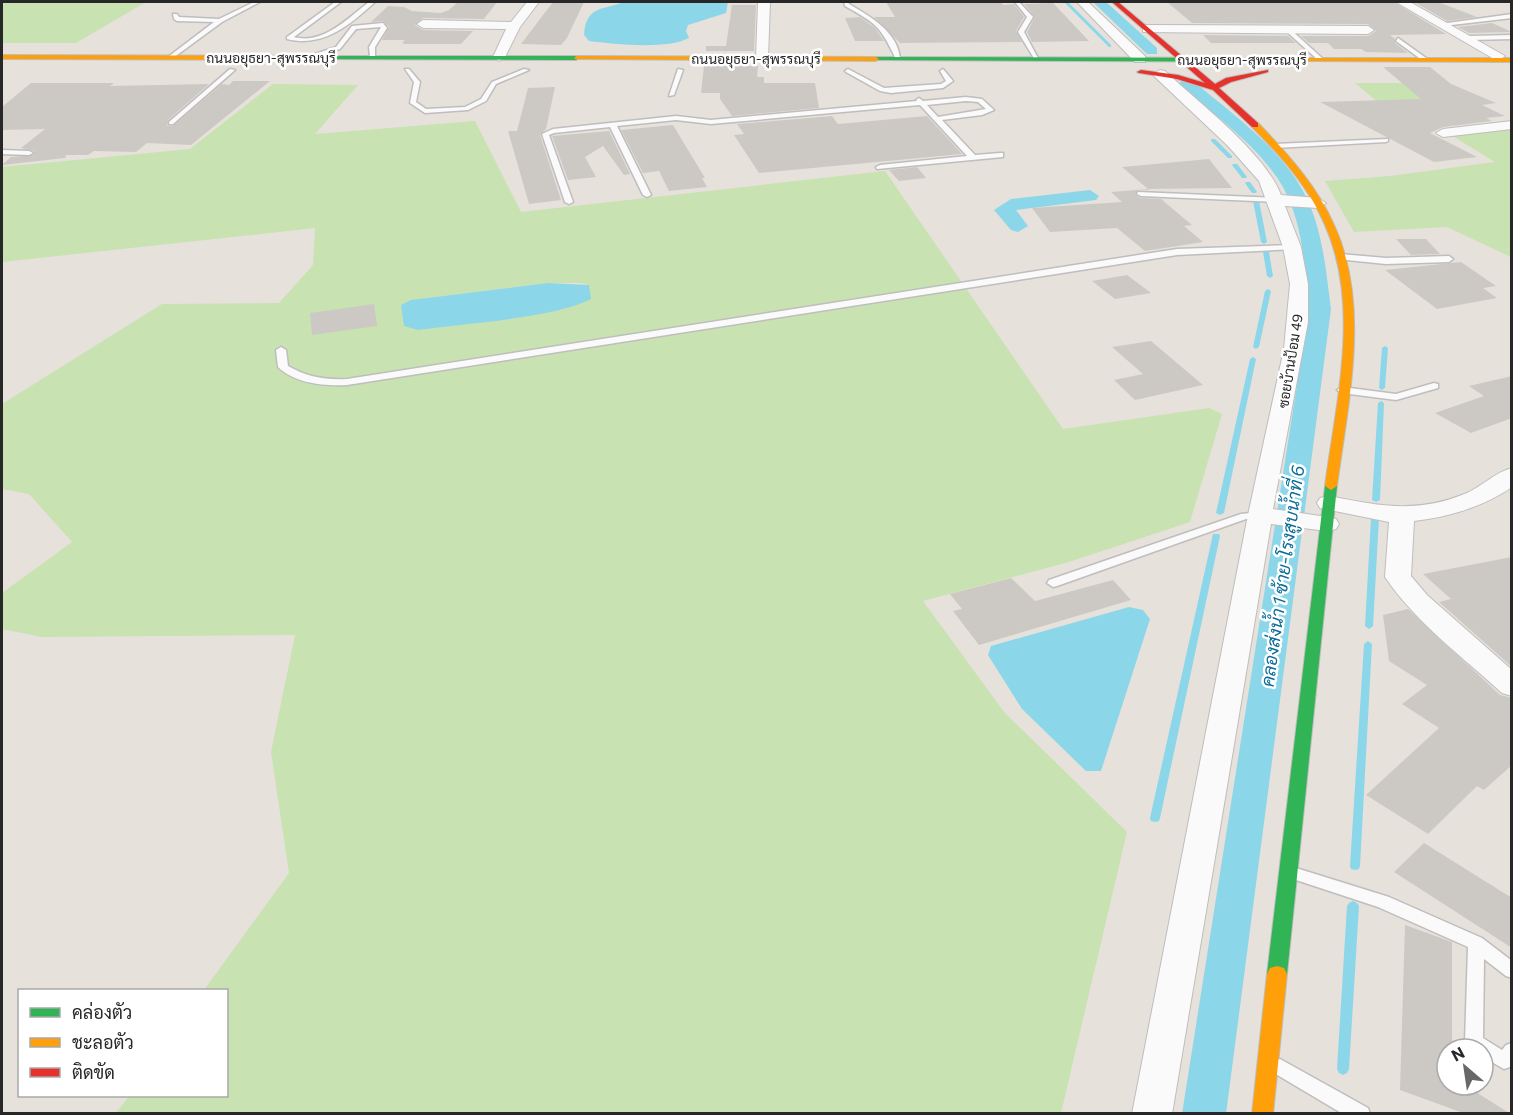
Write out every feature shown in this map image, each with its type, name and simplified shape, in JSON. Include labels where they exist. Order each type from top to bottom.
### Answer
[{"type":"main road","points":[[1115,2],[1214,88],[1275,146],[1285,181],[1318,203],[1333,231],[1340,257],[1349,324],[1262,1113]]},
{"type":"main road","name":"ถนนอยุธยา-สุพรรณบุรี","points":[[2,57],[246,57],[281,54],[373,57],[1036,59],[1140,65],[1195,72],[1507,60]]},
{"type":"main road","points":[[232,70],[246,57]]},
{"type":"main road","name":"ถนนอยุธยา-สุพรรณบุรี","points":[[2,70],[943,71],[1140,65],[1181,59],[1507,60]]},
{"type":"main road","points":[[1140,65],[1160,74],[1195,81],[1214,88],[1229,80],[1266,71]]},
{"type":"street","points":[[499,57],[514,26],[533,2]]},
{"type":"street","points":[[762,58],[764,2]]},
{"type":"street","points":[[1082,2],[1140,65]]},
{"type":"street","points":[[1402,2],[1507,60]]},
{"type":"street","points":[[423,24],[514,26]]},
{"type":"street","points":[[1147,29],[1368,30]]},
{"type":"street","name":"ซอยบ้านป้อม 49","points":[[1152,1113],[1280,518],[1298,322],[1299,284],[1292,247],[1278,200],[1285,181],[1233,143],[1160,74]]},
{"type":"street","points":[[1443,133],[1512,125]]},
{"type":"street","points":[[1278,200],[1318,203]]},
{"type":"street","points":[[1280,518],[1328,514],[1402,515],[1459,504],[1503,482],[1512,475]]},
{"type":"street","points":[[1402,515],[1398,577],[1418,600],[1512,686]]},
{"type":"lane","points":[[171,57],[220,21],[256,2]]},
{"type":"lane","points":[[338,2],[289,38],[299,40],[326,36],[372,2]]},
{"type":"lane","points":[[846,2],[847,5],[875,19],[892,41],[898,58]]},
{"type":"lane","points":[[1017,2],[1030,18],[1021,32],[1036,59]]},
{"type":"lane","points":[[175,15],[177,19],[220,21]]},
{"type":"lane","points":[[1443,24],[1512,16]]},
{"type":"lane","points":[[312,56],[338,48],[354,27],[383,25],[384,28],[372,47],[373,57]]},
{"type":"lane","points":[[1288,30],[1320,59]]},
{"type":"lane","points":[[1470,38],[1512,38]]},
{"type":"lane","points":[[292,46],[299,40]]},
{"type":"lane","points":[[1398,40],[1424,59]]},
{"type":"lane","points":[[171,123],[232,70]]},
{"type":"lane","points":[[407,70],[417,82],[413,103],[425,111],[466,110],[478,106],[494,83],[526,70]]},
{"type":"lane","points":[[671,95],[680,70]]},
{"type":"lane","points":[[848,71],[882,90],[891,91],[943,86],[950,81],[943,71]]},
{"type":"lane","points":[[913,89],[921,103],[973,158]]},
{"type":"lane","points":[[891,91],[898,105]]},
{"type":"lane","points":[[569,202],[545,134],[565,129],[676,118],[711,122],[975,99],[991,110],[936,118]]},
{"type":"lane","points":[[612,124],[647,195]]},
{"type":"lane","points":[[1275,146],[1386,140]]},
{"type":"lane","points":[[2,152],[29,153]]},
{"type":"lane","points":[[880,167],[1000,155]]},
{"type":"lane","points":[[1141,194],[1278,200]]},
{"type":"lane","points":[[281,350],[283,367],[296,375],[317,382],[347,382],[1177,252],[1292,247]]},
{"type":"lane","points":[[1340,257],[1386,261],[1449,259]]},
{"type":"lane","points":[[1342,390],[1396,397],[1434,386]]},
{"type":"lane","points":[[1053,583],[1245,516],[1280,518]]},
{"type":"lane","points":[[1289,871],[1383,903],[1476,943],[1512,971]]},
{"type":"lane","points":[[1476,943],[1474,1041],[1504,1061],[1512,1051]]},
{"type":"lane","points":[[1268,1061],[1361,1113]]},
{"type":"green space","points":[[2,2],[146,2],[76,43],[2,43]]},
{"type":"green space","points":[[1355,83],[1442,83],[1471,105],[1391,113]]},
{"type":"green space","points":[[273,84],[358,85],[315,134],[475,121],[521,212],[885,171],[1063,429],[1209,408],[1222,414],[1190,522],[1069,562],[923,601],[1004,712],[1127,832],[1061,1113],[116,1113],[128,1097],[228,1097],[228,989],[205,989],[289,873],[271,752],[295,635],[42,637],[2,629],[2,593],[72,542],[29,494],[2,489],[2,404],[162,304],[279,303],[313,265],[315,228],[2,262],[2,167],[190,149]],"holes":[[[548,283],[589,285],[411,300]]]},
{"type":"green space","points":[[1511,129],[1511,257],[1447,227],[1354,232],[1325,181],[1390,176],[1495,162],[1451,135]]},
{"type":"water","points":[[624,2],[728,2],[726,13],[688,25],[686,31],[689,38],[679,42],[640,45],[589,41],[584,35],[585,25],[592,13]]},
{"type":"water","points":[[548,283],[589,285],[591,299],[574,306],[531,316],[418,330],[404,326],[401,305],[411,300]]},
{"type":"water","points":[[1129,607],[1143,610],[1150,619],[1101,771],[1086,771],[1022,709],[988,655],[991,646]]},
{"type":"building","points":[[458,2],[497,2],[484,19],[423,18],[415,25],[423,30],[473,31],[461,44],[405,44],[402,43],[405,40],[382,40],[389,27],[383,21],[371,22],[388,6],[404,7],[412,11],[441,13],[449,10]]},
{"type":"building","points":[[553,2],[584,2],[567,38],[561,45],[521,44]]},
{"type":"building","points":[[886,2],[1014,4],[1024,17],[1016,31],[1022,42],[900,43],[874,17],[895,17]]},
{"type":"building","points":[[1167,2],[1394,2],[1446,34],[1390,35],[1395,39],[1395,43],[1408,53],[1334,49],[1328,43],[1309,43],[1301,36],[1368,36],[1376,31],[1368,24],[1192,23]]},
{"type":"building","points":[[1414,2],[1438,2],[1477,17],[1447,21]]},
{"type":"building","points":[[1053,3],[1089,41],[1032,42],[1027,32],[1035,17],[1024,4]]},
{"type":"building","points":[[732,5],[756,5],[754,51],[706,51],[706,46],[726,46]]},
{"type":"building","points":[[860,17],[875,28],[884,41],[855,41],[845,18]]},
{"type":"building","points":[[1492,23],[1512,32],[1469,33],[1458,27]]},
{"type":"building","points":[[1203,35],[1288,36],[1296,43],[1211,43]]},
{"type":"building","points":[[704,66],[758,66],[757,77],[764,77],[764,83],[815,83],[819,108],[732,116],[720,99],[720,93],[701,93]]},
{"type":"building","points":[[1383,67],[1430,67],[1451,84],[1496,103],[1482,105],[1505,116],[1486,118],[1492,121],[1443,127],[1430,133],[1477,157],[1434,162],[1320,102],[1421,99]]},
{"type":"building","points":[[233,81],[270,81],[191,145],[147,143],[136,152],[94,151],[88,155],[66,155],[65,158],[2,165],[11,157],[34,155],[34,151],[21,148],[45,129],[2,130],[2,107],[31,83],[114,83],[110,86],[209,84],[168,120],[167,126],[173,126],[222,84],[229,85]]},
{"type":"building","points":[[555,87],[546,129],[540,135],[561,200],[529,204],[508,131],[517,131],[528,88]]},
{"type":"building","points":[[832,116],[838,124],[927,116],[962,154],[759,173],[734,135],[744,134],[737,124]]},
{"type":"building","points":[[673,125],[705,178],[702,178],[707,187],[669,191],[659,171],[643,173],[621,130]]},
{"type":"building","points":[[609,131],[630,174],[624,175],[603,146],[585,157],[596,177],[568,180],[552,136]]},
{"type":"building","points":[[1209,159],[1232,188],[1148,189],[1122,167]]},
{"type":"building","points":[[917,167],[926,178],[899,181],[889,170]]},
{"type":"building","points":[[1148,189],[1150,190],[1138,190],[1135,195],[1141,198],[1161,199],[1192,225],[1184,226],[1203,242],[1145,251],[1117,228],[1050,232],[1032,208],[1122,202],[1111,192]]},
{"type":"building","points":[[1396,239],[1426,239],[1440,254],[1411,255]]},
{"type":"building","points":[[1461,262],[1496,286],[1483,288],[1497,298],[1437,309],[1385,270]]},
{"type":"building","points":[[1127,275],[1151,293],[1115,299],[1092,281]]},
{"type":"building","points":[[374,304],[377,326],[312,335],[310,313]]},
{"type":"building","points":[[1151,341],[1203,385],[1135,400],[1114,380],[1143,374],[1112,347]]},
{"type":"building","points":[[1512,376],[1512,418],[1471,433],[1435,413],[1484,396],[1469,386]]},
{"type":"building","points":[[1512,557],[1512,667],[1439,602],[1451,599],[1423,574]]},
{"type":"building","points":[[1011,578],[1035,601],[1113,580],[1131,600],[979,645],[953,611],[962,609],[950,594]]},
{"type":"building","points":[[1408,609],[1500,695],[1512,698],[1512,765],[1484,790],[1477,786],[1428,834],[1366,795],[1439,728],[1402,704],[1427,685],[1389,661],[1383,615]]},
{"type":"building","points":[[1424,843],[1512,898],[1512,948],[1394,872]]},
{"type":"building","points":[[1405,925],[1452,942],[1452,1037],[1435,1037],[1435,1097],[1484,1097],[1509,1113],[1463,1113],[1400,1090]]},
{"type":"waterway","points":[[1066,2],[1110,46]]},
{"type":"waterway","name":"คลองส่งน้ำ 1 ซ้าย-โรงสูบน้ำที่ 6","points":[[1099,2],[1152,51]]},
{"type":"waterway","name":"คลองส่งน้ำ 1 ซ้าย-โรงสูบน้ำที่ 6","points":[[1187,83],[1258,146],[1292,187],[1308,230],[1320,309],[1204,1114]]},
{"type":"waterway","points":[[1213,140],[1230,157]]},
{"type":"waterway","points":[[1235,165],[1244,177]]},
{"type":"waterway","points":[[1248,183],[1254,192]]},
{"type":"waterway","points":[[1018,226],[1003,210],[1011,205],[1090,196]]},
{"type":"waterway","points":[[1256,201],[1264,242]]},
{"type":"waterway","points":[[1266,252],[1270,276]]},
{"type":"waterway","points":[[1256,347],[1268,291]]},
{"type":"waterway","points":[[1382,388],[1385,348]]},
{"type":"waterway","points":[[1220,513],[1253,359]]},
{"type":"waterway","points":[[1376,500],[1381,403]]},
{"type":"waterway","points":[[1369,626],[1375,518]]},
{"type":"waterway","points":[[1155,818],[1216,536]]},
{"type":"waterway","points":[[1355,866],[1368,644]]},
{"type":"waterway","points":[[1343,1069],[1353,906]]},
{"type":"traffic: fast","points":[[298,58],[576,58]]},
{"type":"traffic: fast","points":[[876,59],[1305,60]]},
{"type":"traffic: fast","points":[[1277,974],[1331,486]]},
{"type":"traffic: slow","points":[[2,57],[298,58]]},
{"type":"traffic: slow","points":[[576,58],[876,59]]},
{"type":"traffic: slow","points":[[1305,60],[1512,60]]},
{"type":"traffic: slow","points":[[1255,125],[1291,164],[1322,208],[1336,240],[1344,269],[1347,299],[1347,363],[1331,486]]},
{"type":"traffic: slow","points":[[1262,1114],[1277,974]]},
{"type":"traffic: jam","points":[[1115,2],[1255,125]]},
{"type":"traffic: jam","points":[[1141,72],[1178,77],[1213,88],[1229,80],[1266,71]]}]
